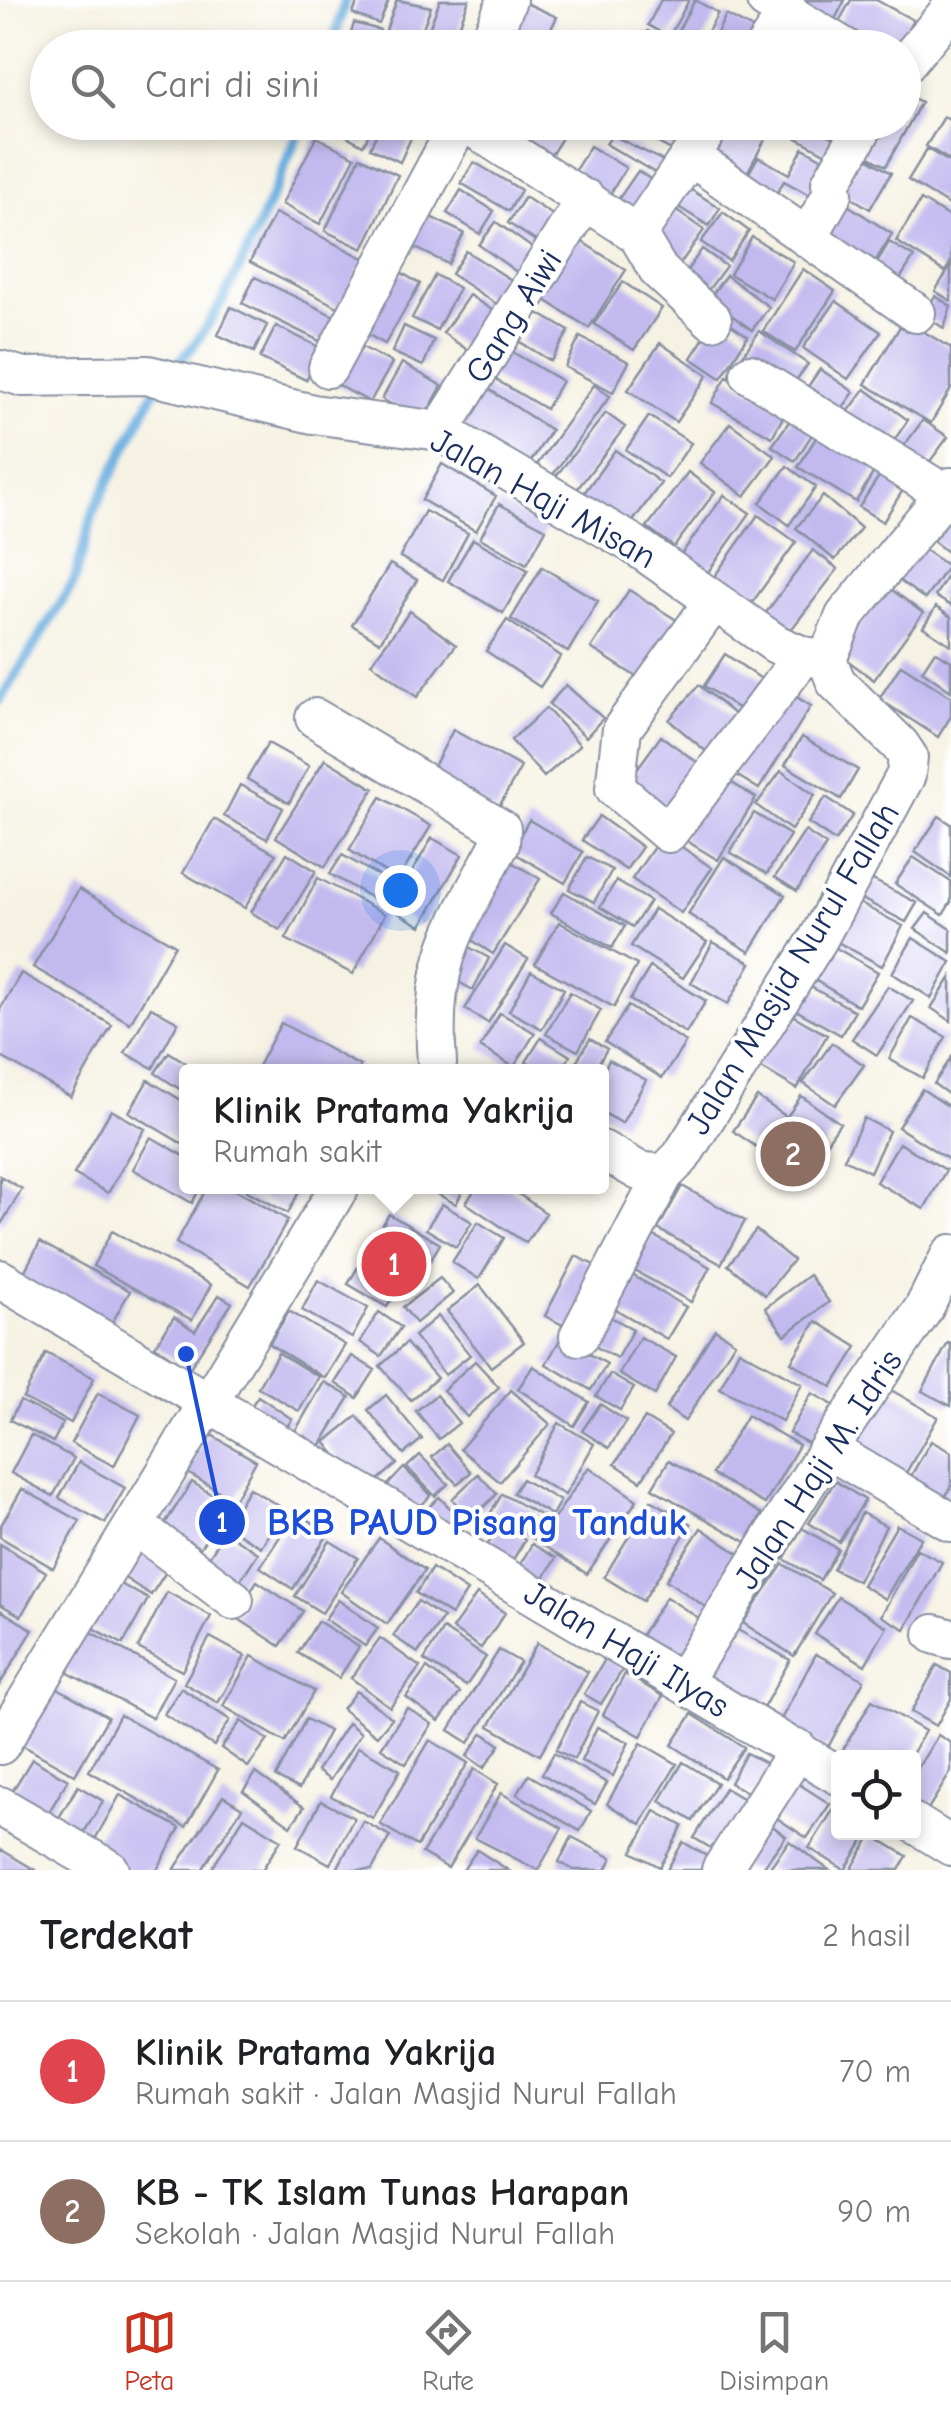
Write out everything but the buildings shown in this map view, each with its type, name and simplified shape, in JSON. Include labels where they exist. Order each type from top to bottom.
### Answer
[{"type":"street","points":[[494,30],[507,0]]},
{"type":"street","points":[[770,30],[778,5],[817,30]]},
{"type":"street","points":[[921,44],[951,8]]},
{"type":"street","points":[[328,368],[453,140]]},
{"type":"street","points":[[491,140],[637,234],[659,271],[712,320]]},
{"type":"street","points":[[637,234],[701,140]]},
{"type":"street","points":[[809,236],[834,193],[831,183],[856,140]]},
{"type":"street","points":[[690,156],[916,312]]},
{"type":"street","name":"Gang Aiwi","points":[[440,431],[586,200]]},
{"type":"street","name":"Jalan Haji Misan","points":[[0,370],[23,377],[148,375],[196,390],[313,414],[440,431],[594,519],[776,644],[815,658]]},
{"type":"street","points":[[714,600],[622,729],[615,788],[668,832],[815,658],[948,491],[750,374]]},
{"type":"street","name":"Jalan Masjid Nurul Fallah","points":[[579,1336],[664,1174],[681,1157],[818,941],[906,775],[908,757],[900,745],[815,658]]},
{"type":"street","points":[[314,718],[501,828],[500,844],[447,943],[437,980],[440,1064]]},
{"type":"street","points":[[609,1154],[640,1171],[664,1174]]},
{"type":"street","points":[[0,1745],[12,1700],[135,1525],[335,1194]]},
{"type":"street","name":"Jalan Haji M. Idris","points":[[682,1682],[828,1449],[938,1315],[951,1254]]},
{"type":"street","name":"Jalan Haji Ilyas","points":[[0,1279],[831,1771]]},
{"type":"street","points":[[828,1449],[951,1522]]},
{"type":"street","points":[[135,1525],[234,1600]]},
{"type":"street","points":[[721,1870],[798,1750]]},
{"type":"street","points":[[0,1806],[110,1870]]},
{"type":"street","points":[[921,1827],[951,1846]]},
{"type":"waterway","points":[[337,30],[345,0]]},
{"type":"waterway","points":[[171,369],[191,349],[228,290],[296,140]]},
{"type":"waterway","points":[[0,701],[74,582],[94,510],[157,386]]},
{"type":"place","name":"KB - TK Islam Tunas Harapan","points":[[793,1154]]},
{"type":"place","name":"Klinik Pratama Yakrija","points":[[394,1264]]},
{"type":"place","name":"BKB PAUD Pisang Tanduk","points":[[186,1354]]}]
